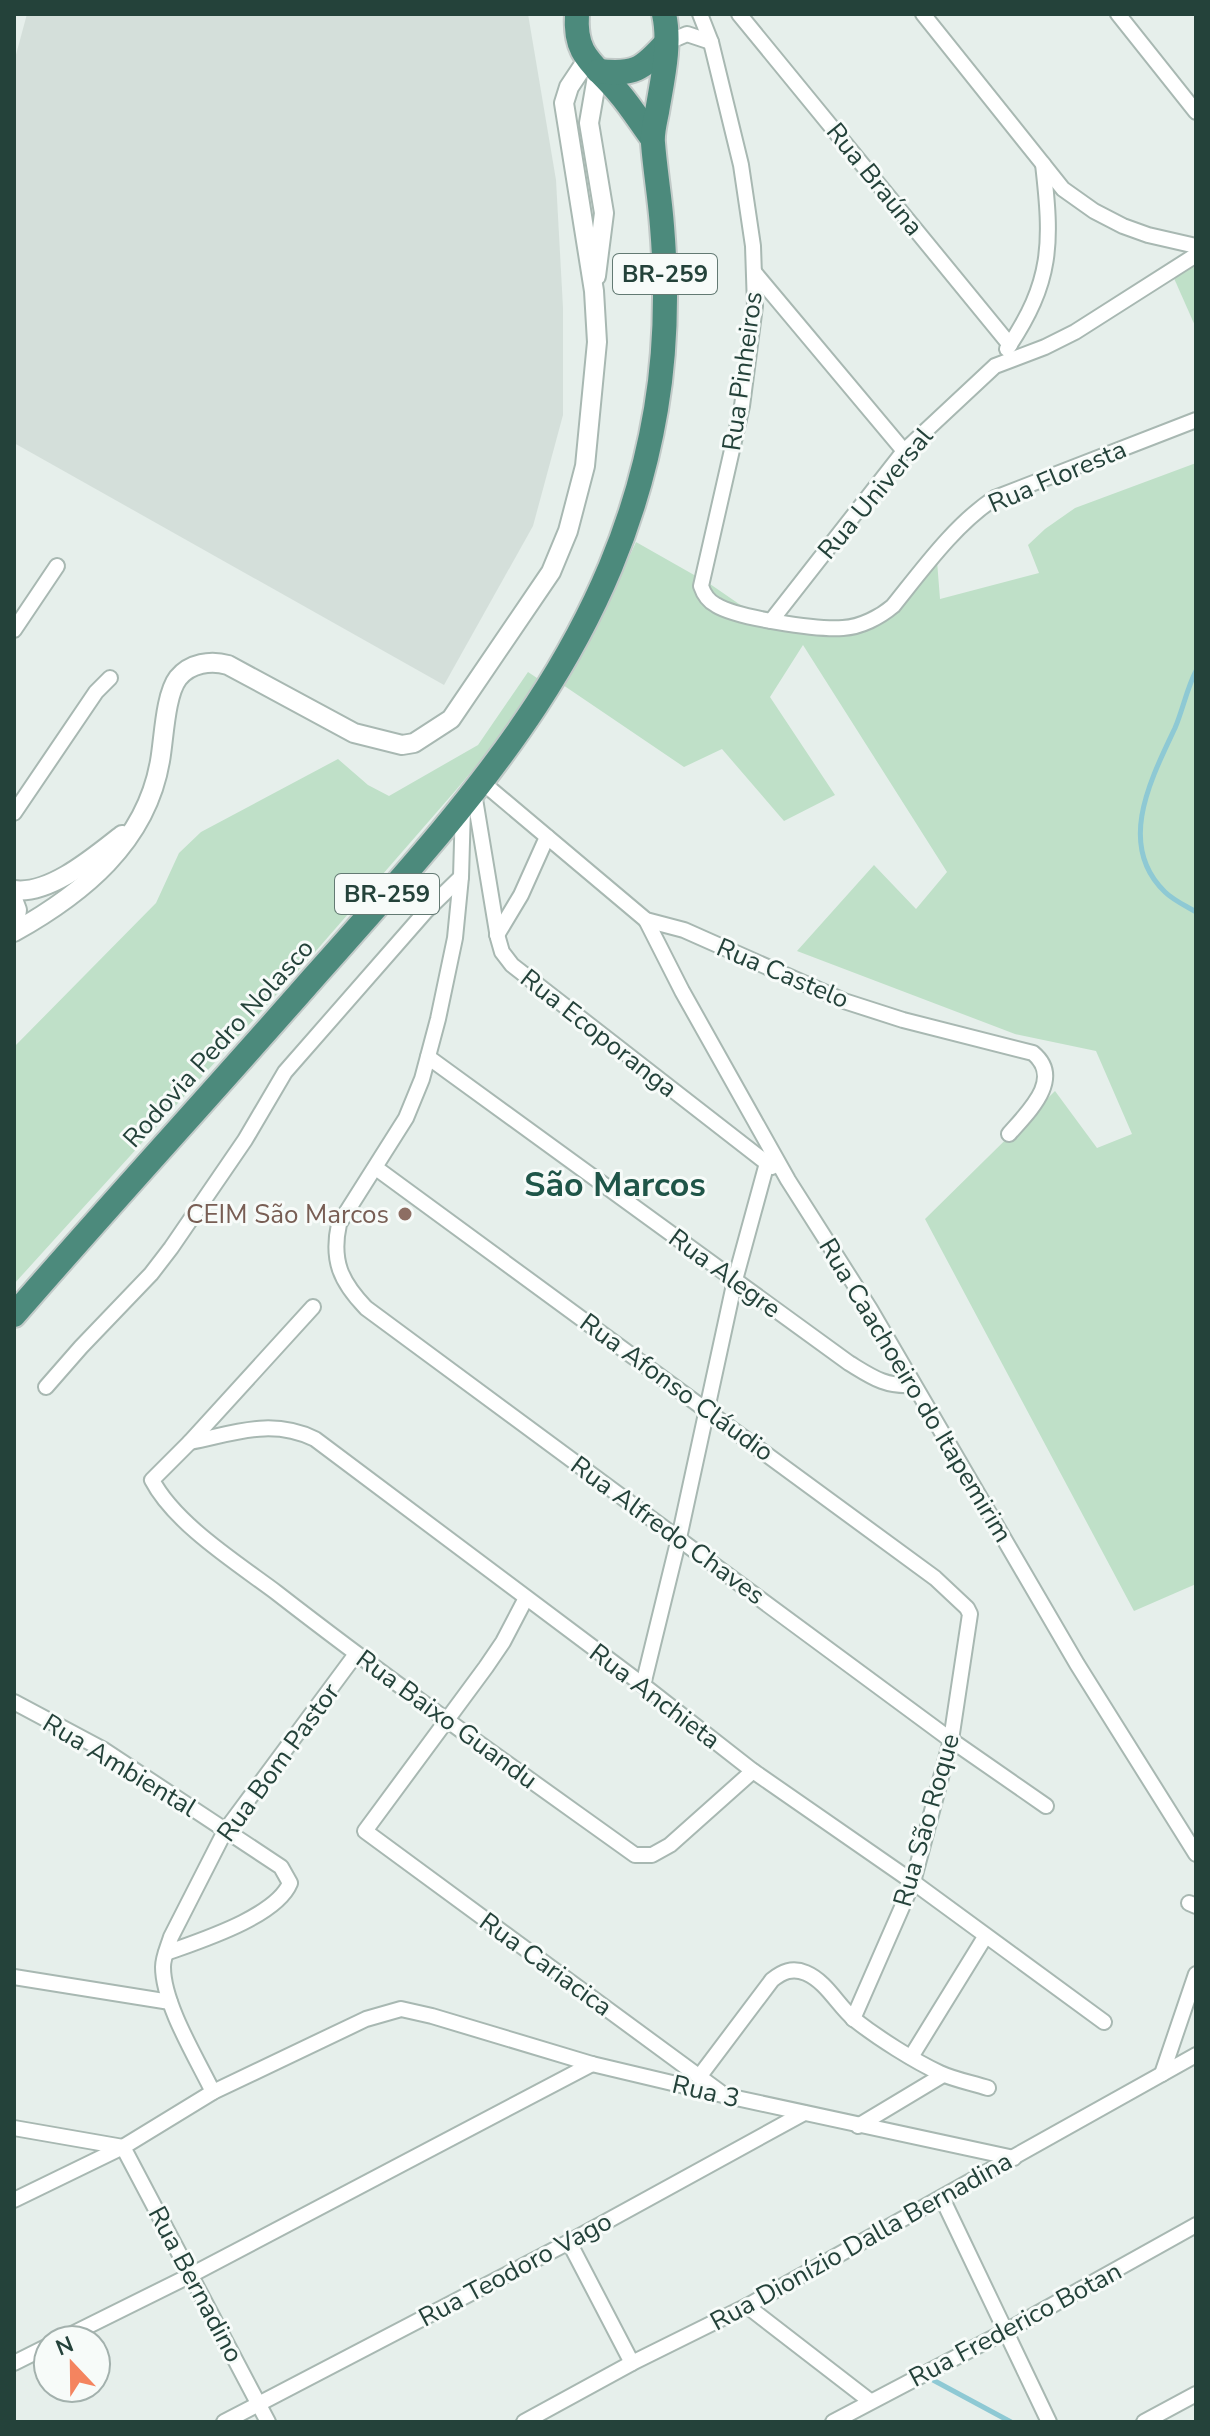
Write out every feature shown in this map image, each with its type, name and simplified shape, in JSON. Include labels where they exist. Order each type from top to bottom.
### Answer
[{"type":"highway","name":"Rodovia Pedro Nolasco","points":[[577,14],[577,41],[593,66],[618,91],[652,138]]},
{"type":"highway","name":"Rodovia Pedro Nolasco","points":[[14,1315],[473,794],[522,729],[554,679],[600,594],[627,522],[645,457],[656,410],[662,363],[662,230],[652,138],[666,43],[664,14]]},
{"type":"highway","points":[[593,66],[626,73],[648,63],[666,43]]},
{"type":"street","name":"Rua Pinheiros","points":[[700,14],[711,42],[741,165],[753,246],[755,306],[742,406],[701,586]]},
{"type":"street","name":"Rua Braúna","points":[[739,14],[1010,345]]},
{"type":"street","points":[[923,14],[1063,189],[1094,211],[1136,231],[1196,246]]},
{"type":"street","points":[[1118,14],[1196,112]]},
{"type":"street","points":[[666,43],[687,34],[711,42]]},
{"type":"street","points":[[14,930],[73,895],[120,850],[152,793],[173,687],[185,671],[197,665],[228,665],[354,733],[402,745],[414,743],[451,719],[551,572],[568,531],[585,466],[597,342],[594,291],[564,103],[569,87],[593,66]]},
{"type":"street","points":[[593,66],[589,123],[604,213],[594,291]]},
{"type":"street","points":[[995,366],[1037,296],[1045,270],[1049,248],[1049,214],[1043,163]]},
{"type":"street","name":"Rua Universal","points":[[771,621],[904,451],[995,366],[1075,332],[1196,255]]},
{"type":"street","points":[[754,271],[904,451]]},
{"type":"street","name":"Rua Floresta","points":[[701,586],[704,594],[719,608],[771,621],[846,628],[874,618],[893,606],[965,522],[995,498],[1196,420]]},
{"type":"street","points":[[14,630],[57,566]]},
{"type":"street","points":[[14,813],[96,692],[110,678]]},
{"type":"street","points":[[376,1168],[416,1097],[428,1057],[451,962],[473,794]]},
{"type":"street","name":"Rua Castelo","points":[[473,794],[547,837],[646,920],[684,930],[855,1005],[979,1041],[1033,1053],[1044,1065],[1046,1083],[1036,1102],[1009,1134]]},
{"type":"street","name":"Rua Ecoporanga","points":[[473,794],[502,952],[524,977],[788,1180]]},
{"type":"street","points":[[14,890],[31,890],[49,884],[137,823]]},
{"type":"street","points":[[497,935],[521,895],[547,837]]},
{"type":"street","points":[[46,1387],[151,1274],[171,1248],[245,1140],[285,1072],[426,911],[461,877]]},
{"type":"street","points":[[14,902],[17,910],[14,930]]},
{"type":"street","name":"Rua Caachoeiro do Itapemirim","points":[[646,920],[682,991],[788,1180],[834,1249],[1077,1664],[1196,1854]]},
{"type":"street","name":"Rua Alegre","points":[[428,1057],[869,1376],[884,1383],[913,1385]]},
{"type":"street","points":[[643,1685],[679,1538],[735,1280],[767,1163]]},
{"type":"street","name":"Rua Alfredo Chaves","points":[[376,1168],[339,1224],[335,1242],[340,1273],[350,1291],[366,1308],[951,1740],[1046,1806]]},
{"type":"street","name":"Rua Afonso Cláudio","points":[[376,1168],[935,1578],[960,1599],[970,1614]]},
{"type":"street","points":[[190,1442],[313,1307]]},
{"type":"street","name":"Rua Anchieta","points":[[190,1442],[266,1427],[282,1427],[298,1431],[335,1453],[753,1771],[913,1882],[1104,2022]]},
{"type":"street","name":"Rua Baixo Guandu","points":[[190,1442],[152,1480],[160,1495],[181,1517],[356,1654],[635,1855],[652,1855],[670,1845],[753,1771]]},
{"type":"street","points":[[447,1721],[503,1642],[526,1598]]},
{"type":"street","name":"Rua São Roque","points":[[853,2019],[913,1882],[951,1740],[970,1614]]},
{"type":"street","name":"Rua Bom Pastor","points":[[213,2092],[164,1985],[163,1963],[171,1937],[225,1831],[356,1654]]},
{"type":"street","name":"Rua Ambiental","points":[[14,1702],[104,1750],[281,1867],[290,1883],[281,1898],[257,1915],[166,1953]]},
{"type":"street","name":"Rua Cariacica","points":[[447,1721],[365,1831],[727,2096]]},
{"type":"street","points":[[911,2057],[985,1937]]},
{"type":"street","points":[[699,2077],[772,1980],[782,1972],[792,1970],[811,1975],[853,2019],[911,2057],[943,2075],[988,2088]]},
{"type":"street","points":[[1162,2074],[1196,1974]]},
{"type":"street","points":[[14,1977],[170,2002]]},
{"type":"street","name":"Rua 3","points":[[213,2092],[366,2019],[401,2009],[592,2064],[858,2126],[1014,2158]]},
{"type":"street","name":"Rua Dionízio Dalla Bernadina","points":[[524,2422],[632,2363],[747,2306],[1196,2055]]},
{"type":"street","points":[[92,2324],[592,2064]]},
{"type":"street","points":[[858,2126],[943,2075]]},
{"type":"street","points":[[14,2200],[123,2147],[213,2092]]},
{"type":"street","name":"Rua Teodoro Vago","points":[[224,2422],[569,2242],[804,2113]]},
{"type":"street","points":[[14,2128],[123,2147]]},
{"type":"street","name":"Rua Bernadino","points":[[123,2147],[268,2422]]},
{"type":"street","points":[[942,2198],[1049,2422]]},
{"type":"street","name":"Rua Frederico Botan","points":[[833,2422],[1006,2331],[1196,2225]]},
{"type":"street","points":[[569,2242],[632,2363]]},
{"type":"street","points":[[747,2306],[870,2401]]},
{"type":"street","points":[[14,2363],[32,2354]]},
{"type":"street","points":[[1144,2422],[1196,2394]]},
{"type":"shaded area","points":[[27,14],[528,14],[556,180],[563,308],[563,415],[533,526],[444,685],[14,443],[14,62]]},
{"type":"green space","points":[[1196,264],[1196,328],[1173,276]]},
{"type":"green space","points":[[1196,463],[1196,1584],[1134,1611],[925,1219],[1055,1091],[1097,1148],[1132,1134],[1096,1051],[1015,1034],[797,951],[874,865],[916,909],[947,872],[803,645],[770,697],[835,795],[784,821],[722,749],[684,767],[563,685],[600,620],[636,542],[739,604],[774,621],[843,631],[895,613],[936,548],[940,599],[1039,573],[1028,545],[1045,529],[1075,508]]},
{"type":"green space","points":[[528,672],[540,680],[499,739],[315,952],[14,1284],[14,1047],[156,903],[179,853],[201,832],[338,759],[368,785],[389,796],[478,745]]},
{"type":"waterway","points":[[1196,671],[1148,790],[1140,833],[1150,874],[1168,895],[1196,912]]},
{"type":"waterway","points":[[933,2380],[1011,2422]]},
{"type":"place","name":"CEIM São Marcos","points":[[405,1214]]},
{"type":"district","name":"São Marcos","points":[[615,1184]]}]
